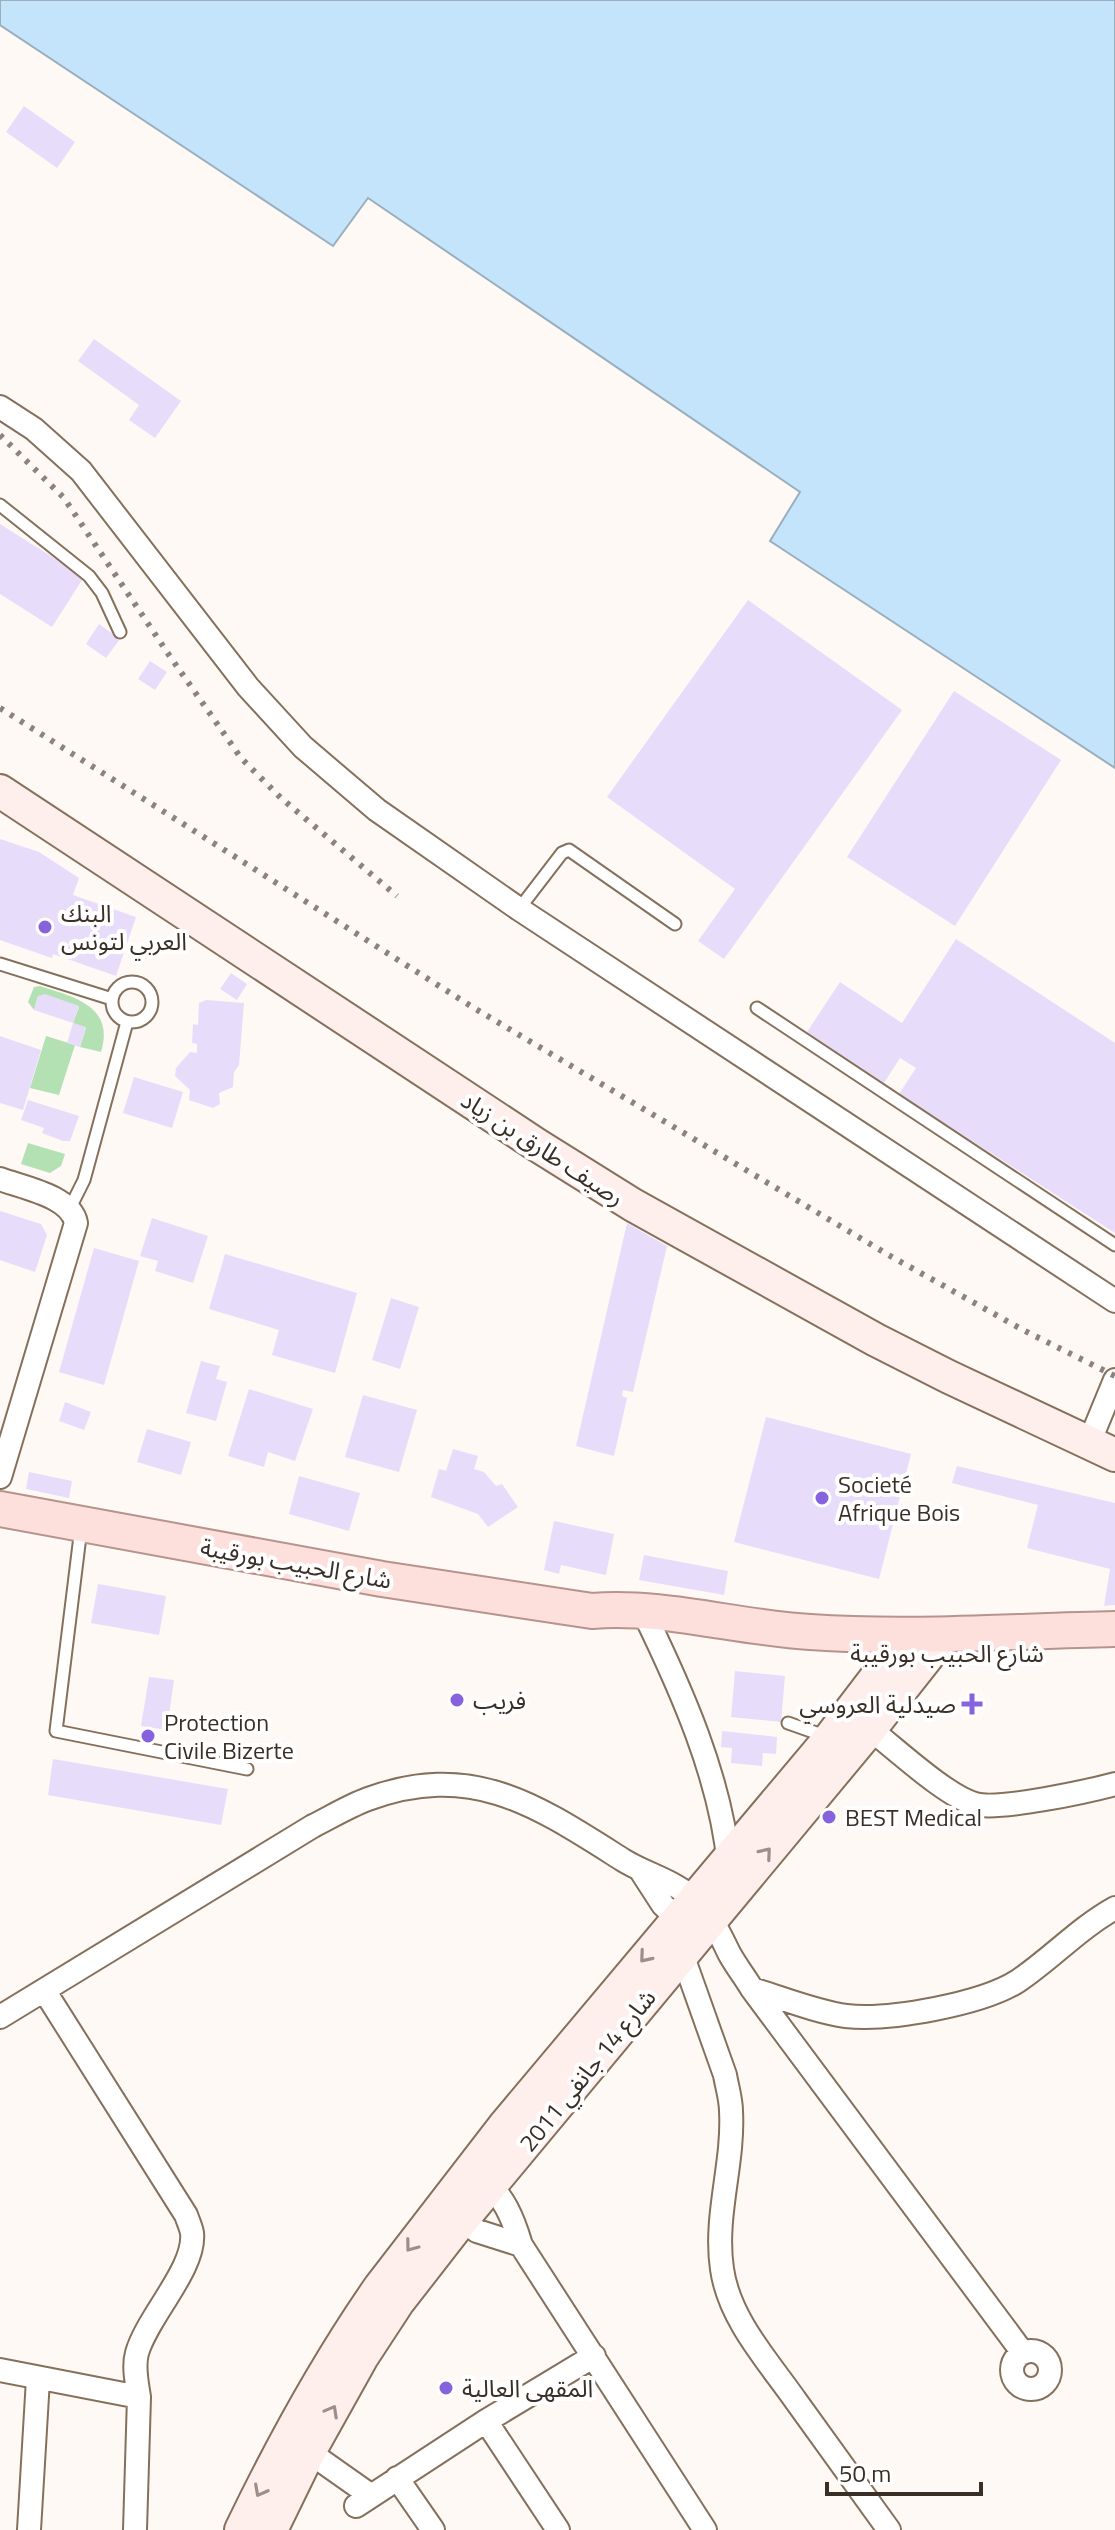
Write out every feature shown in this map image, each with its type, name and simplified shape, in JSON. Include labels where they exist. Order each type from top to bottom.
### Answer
[{"type":"main road","name":"رصيف طارق بن زياد","points":[[0,791],[633,1205],[876,1340],[1102,1449]]},
{"type":"main road","name":"شارع الحبيب بورقيبة","points":[[0,1509],[382,1579],[592,1611],[618,1622],[648,1621],[749,1647],[1115,1649]]},
{"type":"main road","name":"شارع الحبيب بورقيبة","points":[[916,1646],[1115,1629]]},
{"type":"main road","name":"شارع 14 جانفي 2011","points":[[241,2530],[286,2442],[354,2325],[692,1926],[732,1893],[870,1729],[916,1646]]},
{"type":"main road","name":"شارع 14 جانفي 2011","points":[[692,1926],[729,1859],[830,1738],[916,1646]]},
{"type":"main road","name":"شارع 14 جانفي 2011","points":[[271,2530],[309,2452],[452,2212]]},
{"type":"street","points":[[0,407],[34,429],[81,471],[248,687],[303,747],[377,810],[519,909],[1114,1299]]},
{"type":"street","points":[[0,1179],[64,1202],[75,1215],[75,1231],[0,1477]]},
{"type":"street","points":[[1102,1449],[1115,1380]]},
{"type":"street","points":[[648,1621],[673,1672],[706,1764],[722,1819],[732,1893]]},
{"type":"street","points":[[870,1729],[953,1793],[979,1805],[1019,1802],[1115,1784]]},
{"type":"street","points":[[0,2017],[313,1826],[364,1800],[396,1790],[455,1785],[485,1788],[515,1797],[641,1871],[669,1882],[692,1926],[730,2102],[720,2248],[722,2271],[730,2299],[752,2340],[889,2530]]},
{"type":"street","points":[[752,1989],[843,2015],[892,2016],[950,2005],[995,1993],[1014,1983],[1083,1928],[1115,1908]]},
{"type":"street","points":[[692,1926],[730,1955],[752,1989],[1023,2353]]},
{"type":"street","points":[[44,1990],[186,2215],[192,2231],[192,2245],[184,2267],[148,2328],[135,2364],[139,2397],[135,2530]]},
{"type":"street","points":[[481,2177],[504,2202],[521,2245],[705,2530]]},
{"type":"street","points":[[452,2212],[477,2231],[521,2245]]},
{"type":"street","points":[[309,2452],[363,2500],[594,2356]]},
{"type":"street","points":[[0,2370],[139,2397]]},
{"type":"street","points":[[29,2530],[38,2379]]},
{"type":"street","points":[[486,2421],[558,2530]]},
{"type":"street","points":[[397,2478],[433,2530]]},
{"type":"lane","points":[[0,505],[89,576],[102,593],[120,632]]},
{"type":"lane","points":[[519,909],[562,853],[569,850],[675,924]]},
{"type":"lane","points":[[0,964],[112,999]]},
{"type":"lane","points":[[139,983],[149,991],[153,1005],[151,1012],[141,1021],[127,1022],[115,1014],[112,999],[119,987],[139,983]]},
{"type":"lane","points":[[757,1008],[1115,1245]]},
{"type":"lane","points":[[70,1208],[84,1180],[127,1022]]},
{"type":"lane","points":[[81,1526],[56,1731],[247,1769]]},
{"type":"lane","points":[[788,1723],[830,1738]]},
{"type":"green space","points":[[34,987],[66,994],[97,1014],[104,1036],[101,1052],[80,1047],[86,1028],[73,1023],[79,1007],[38,996],[34,1010],[28,1002]]},
{"type":"green space","points":[[46,1036],[75,1045],[59,1095],[30,1088]]},
{"type":"green space","points":[[28,1143],[65,1154],[61,1166],[50,1173],[21,1164]]},
{"type":"water","points":[[0,0],[1115,0],[1115,768],[770,541],[800,492],[368,198],[333,246],[0,25]]},
{"type":"building","points":[[24,106],[75,142],[57,168],[6,132]]},
{"type":"building","points":[[94,339],[181,401],[155,438],[129,420],[139,405],[78,361]]},
{"type":"building","points":[[0,524],[84,577],[52,627],[0,594]]},
{"type":"building","points":[[748,600],[902,710],[724,959],[698,941],[735,889],[607,797]]},
{"type":"building","points":[[99,624],[120,639],[106,658],[86,644]]},
{"type":"building","points":[[150,661],[167,672],[155,690],[138,679]]},
{"type":"building","points":[[954,691],[1061,760],[955,926],[847,857]]},
{"type":"building","points":[[0,839],[39,852],[79,878],[73,895],[136,917],[116,976],[0,940]]},
{"type":"building","points":[[956,939],[1115,1043],[1115,1233],[899,1094],[916,1068],[900,1058],[884,1083],[807,1032],[840,982],[902,1023]]},
{"type":"building","points":[[231,973],[247,984],[237,1000],[220,989]]},
{"type":"building","points":[[45,994],[79,1006],[73,1023],[34,1010],[38,996]]},
{"type":"building","points":[[206,1000],[244,1003],[239,1065],[234,1072],[233,1087],[219,1093],[220,1104],[213,1108],[189,1100],[190,1090],[175,1076],[176,1068],[190,1052],[197,1053],[197,1044],[192,1043],[193,1024],[198,1025],[199,1003]]},
{"type":"building","points":[[73,1023],[86,1027],[80,1047],[67,1043]]},
{"type":"building","points":[[0,1036],[41,1050],[23,1110],[0,1103]]},
{"type":"building","points":[[134,1077],[183,1092],[172,1128],[123,1113]]},
{"type":"building","points":[[28,1100],[79,1116],[70,1141],[42,1133],[44,1128],[21,1120]]},
{"type":"building","points":[[0,1211],[41,1224],[47,1235],[35,1272],[0,1260]]},
{"type":"building","points":[[152,1218],[208,1236],[193,1283],[155,1271],[158,1261],[140,1256]]},
{"type":"building","points":[[627,1223],[667,1246],[633,1392],[623,1390],[622,1396],[627,1398],[614,1456],[576,1446]]},
{"type":"building","points":[[94,1248],[139,1261],[104,1385],[59,1372]]},
{"type":"building","points":[[225,1254],[357,1293],[335,1373],[272,1355],[279,1330],[209,1309]]},
{"type":"building","points":[[391,1298],[419,1307],[400,1369],[372,1360]]},
{"type":"building","points":[[201,1361],[220,1366],[216,1379],[227,1382],[216,1421],[186,1413]]},
{"type":"building","points":[[249,1389],[313,1409],[295,1461],[268,1452],[264,1467],[228,1456]]},
{"type":"building","points":[[363,1395],[417,1410],[399,1472],[345,1457]]},
{"type":"building","points":[[65,1402],[91,1412],[84,1430],[59,1421]]},
{"type":"building","name":"Societé Afrique Bois","points":[[766,1417],[911,1454],[879,1579],[734,1542]]},
{"type":"building","points":[[147,1429],[191,1442],[181,1475],[137,1462]]},
{"type":"building","points":[[453,1449],[478,1456],[474,1469],[484,1472],[496,1486],[502,1484],[518,1507],[488,1527],[478,1514],[431,1497],[439,1469],[446,1471]]},
{"type":"building","points":[[957,1466],[1115,1503],[1115,1605],[1104,1606],[1110,1569],[1027,1548],[1038,1505],[952,1483]]},
{"type":"building","points":[[29,1472],[72,1481],[69,1498],[26,1489]]},
{"type":"building","points":[[299,1476],[360,1493],[349,1531],[289,1514]]},
{"type":"building","points":[[554,1521],[614,1534],[606,1575],[561,1565],[559,1574],[544,1570]]},
{"type":"building","points":[[644,1555],[728,1571],[724,1595],[639,1580]]},
{"type":"building","points":[[98,1584],[166,1596],[159,1635],[91,1623]]},
{"type":"building","points":[[735,1671],[785,1676],[781,1722],[731,1717]]},
{"type":"building","points":[[149,1677],[174,1680],[167,1730],[141,1726]]},
{"type":"building","points":[[722,1731],[777,1737],[776,1754],[763,1753],[762,1766],[731,1763],[732,1748],[721,1747]]},
{"type":"building","points":[[53,1759],[228,1789],[221,1825],[48,1795]]},
{"type":"railway","points":[[0,435],[64,498],[241,758],[281,798],[397,896]]},
{"type":"railway","points":[[0,708],[474,1008],[892,1257],[1023,1330],[1115,1376]]},
{"type":"place","name":"البنك العربي لتونس","points":[[45,927]]},
{"type":"place","name":"Societé Afrique Bois","points":[[822,1498]]},
{"type":"place","name":"فريب","points":[[457,1700]]},
{"type":"place","name":"صيدلية العروسي","points":[[972,1704]]},
{"type":"place","name":"Protection Civile Bizerte","points":[[148,1736]]},
{"type":"place","name":"BEST Medical","points":[[829,1817]]},
{"type":"place","name":"المقهى العالية","points":[[446,2388]]}]
